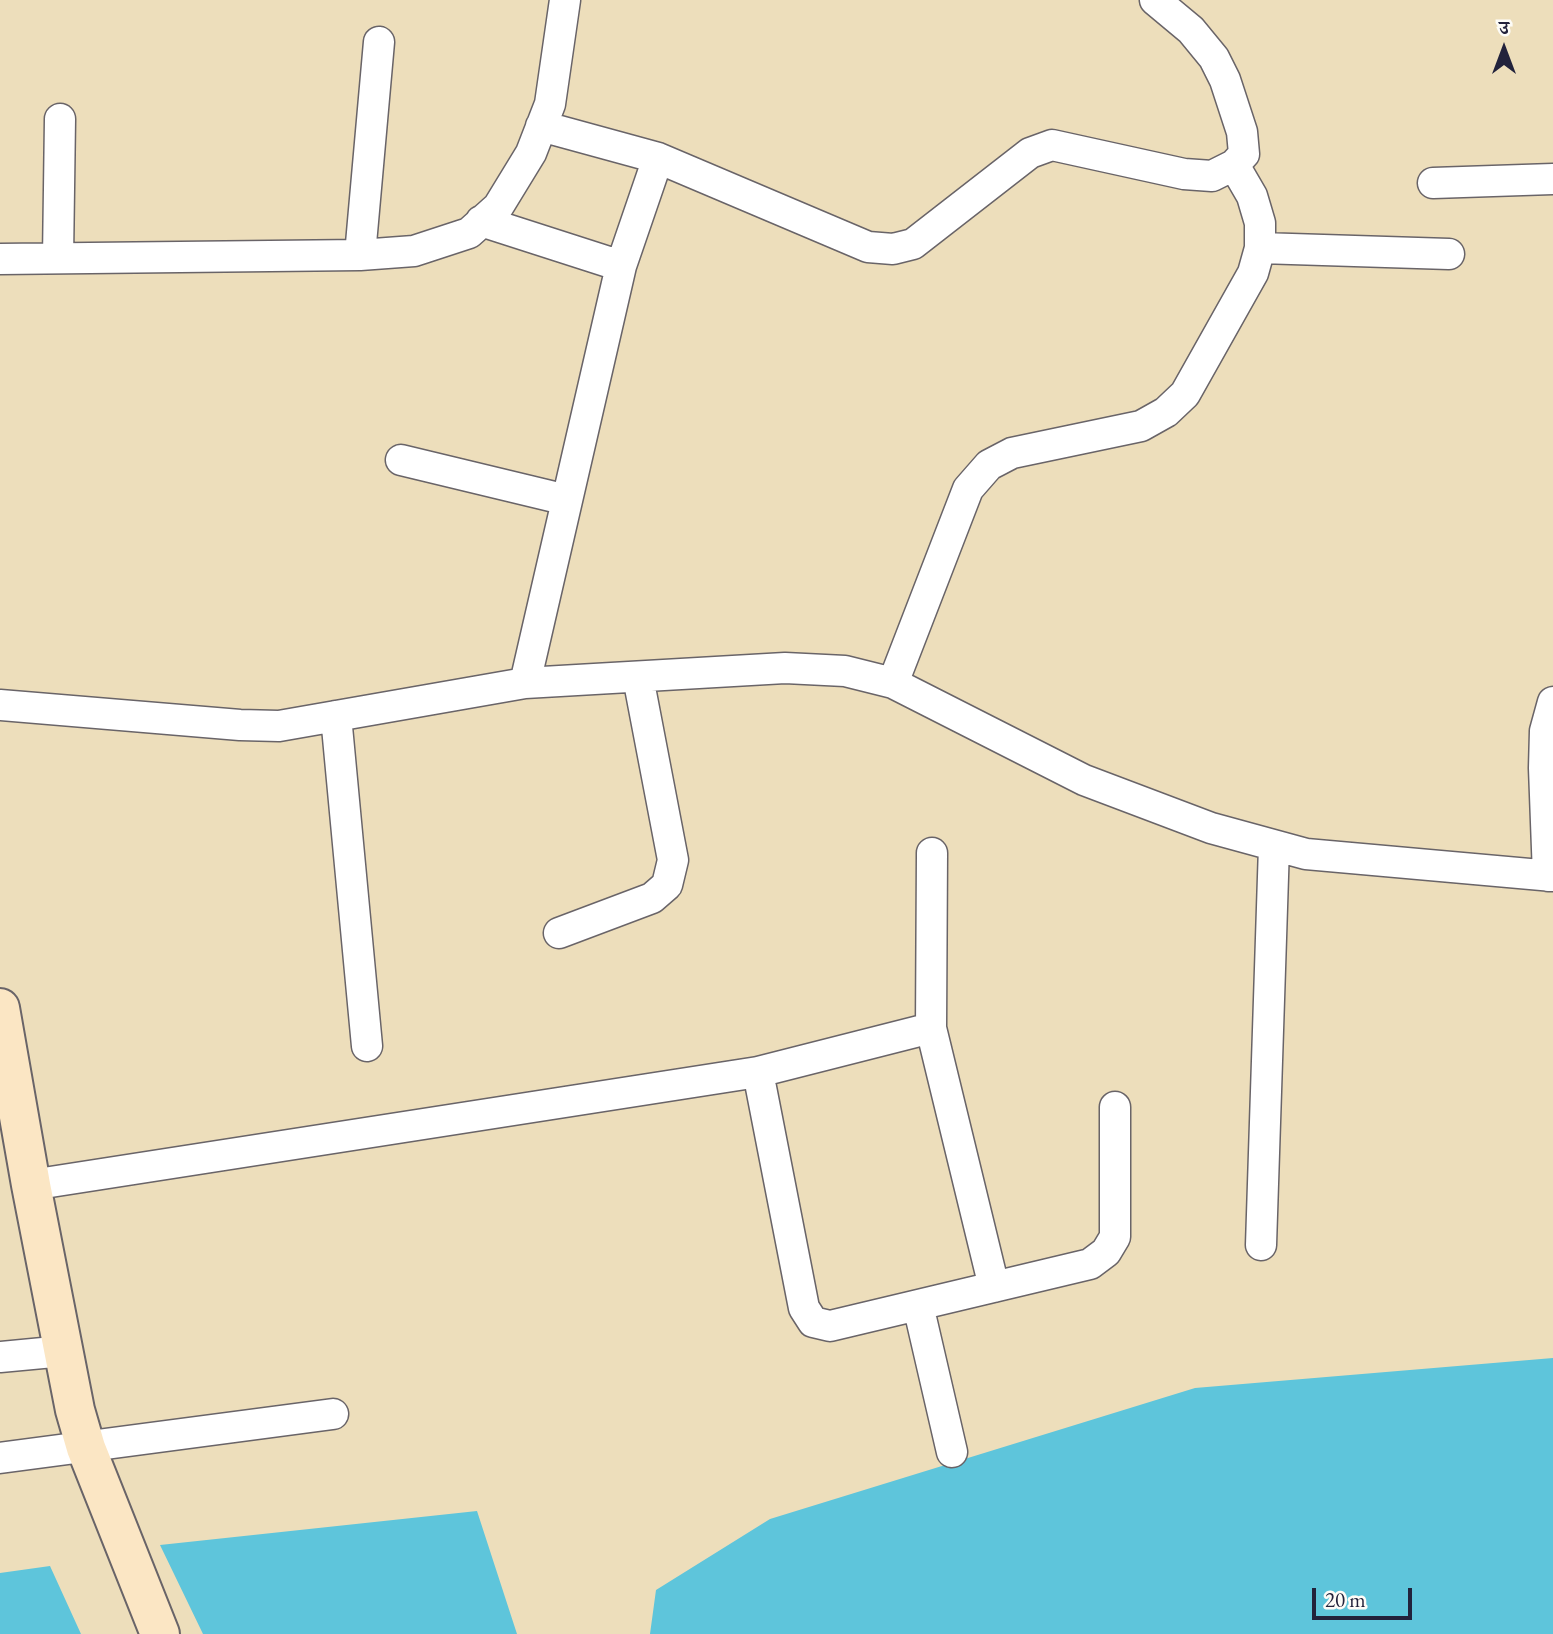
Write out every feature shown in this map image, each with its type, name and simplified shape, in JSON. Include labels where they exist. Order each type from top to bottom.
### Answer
[{"type":"main road","points":[[0,1008],[75,1410],[86,1448],[160,1634]]},
{"type":"street","points":[[0,259],[360,255],[414,251],[468,233],[498,206],[531,153],[550,104],[565,0]]},
{"type":"street","points":[[541,126],[658,158],[868,247],[893,249],[913,244],[1030,153],[1052,145],[1184,174],[1212,176],[1234,165],[1244,154],[1242,132],[1214,58],[1191,30],[1155,0]]},
{"type":"street","points":[[360,255],[379,42]]},
{"type":"street","points":[[58,258],[60,119]]},
{"type":"street","points":[[525,684],[621,266],[658,158]]},
{"type":"street","points":[[893,684],[968,489],[989,465],[1012,453],[1141,426],[1166,412],[1185,394],[1253,273],[1260,248],[1260,223],[1252,196],[1234,165]]},
{"type":"street","points":[[1433,183],[1553,179]]},
{"type":"street","points":[[481,221],[621,266]]},
{"type":"street","points":[[1260,248],[1449,254]]},
{"type":"street","points":[[401,460],[567,500]]},
{"type":"street","points":[[0,705],[279,726],[525,684],[785,668],[845,671],[893,684],[1084,779],[1211,828],[1306,854],[1551,876],[1544,768],[1545,731],[1553,702]]},
{"type":"street","points":[[559,933],[652,898],[667,886],[673,860],[638,677]]},
{"type":"street","points":[[336,716],[367,1046]]},
{"type":"street","points":[[1261,1245],[1274,846]]},
{"type":"street","points":[[932,853],[931,1028],[994,1287]]},
{"type":"street","points":[[31,1185],[758,1072],[931,1028]]},
{"type":"street","points":[[758,1072],[804,1308],[813,1322],[830,1326],[1090,1264],[1106,1252],[1115,1237],[1115,1107]]},
{"type":"street","points":[[918,1305],[951,1452]]},
{"type":"street","points":[[0,1357],[64,1351]]},
{"type":"street","points":[[0,1458],[333,1415]]},
{"type":"water","points":[[1553,1358],[1553,1634],[650,1634],[656,1590],[770,1519],[1195,1388]]},
{"type":"water","points":[[477,1511],[517,1634],[203,1634],[160,1545]]},
{"type":"water","points":[[50,1566],[81,1634],[0,1634],[0,1573]]}]
